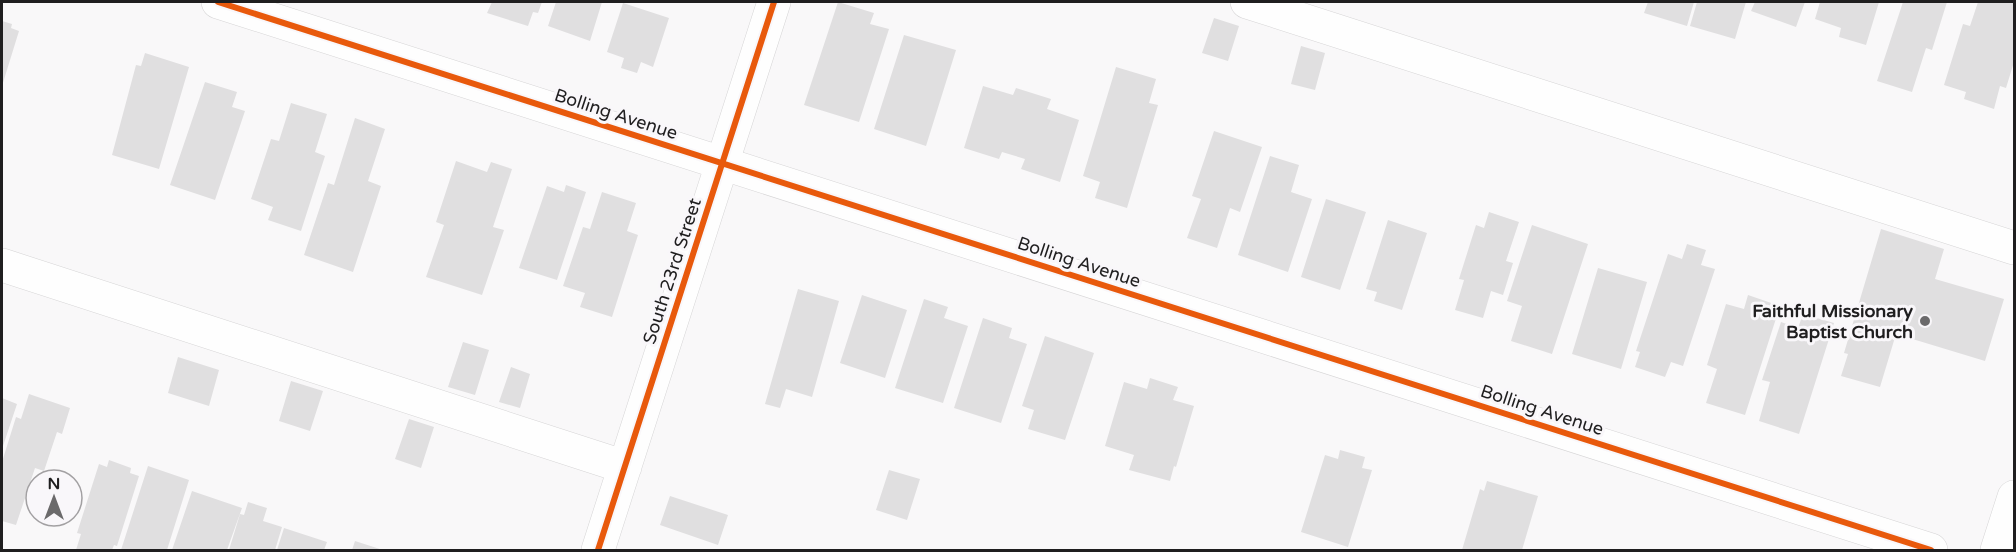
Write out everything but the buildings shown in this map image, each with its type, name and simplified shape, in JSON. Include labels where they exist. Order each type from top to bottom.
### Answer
[{"type":"street","name":"Bolling Avenue","points":[[218,2],[1931,550]]},
{"type":"street","name":"South 23rd Street","points":[[598,550],[774,2]]},
{"type":"street","points":[[1247,2],[2014,248]]},
{"type":"street","points":[[2,264],[625,467]]},
{"type":"street","points":[[1997,550],[2014,497]]},
{"type":"cycle path","points":[[218,2],[1931,550]]},
{"type":"cycle path","points":[[598,550],[774,2]]},
{"type":"place","name":"Faithful Missionary Baptist Church","points":[[1925,321]]}]
